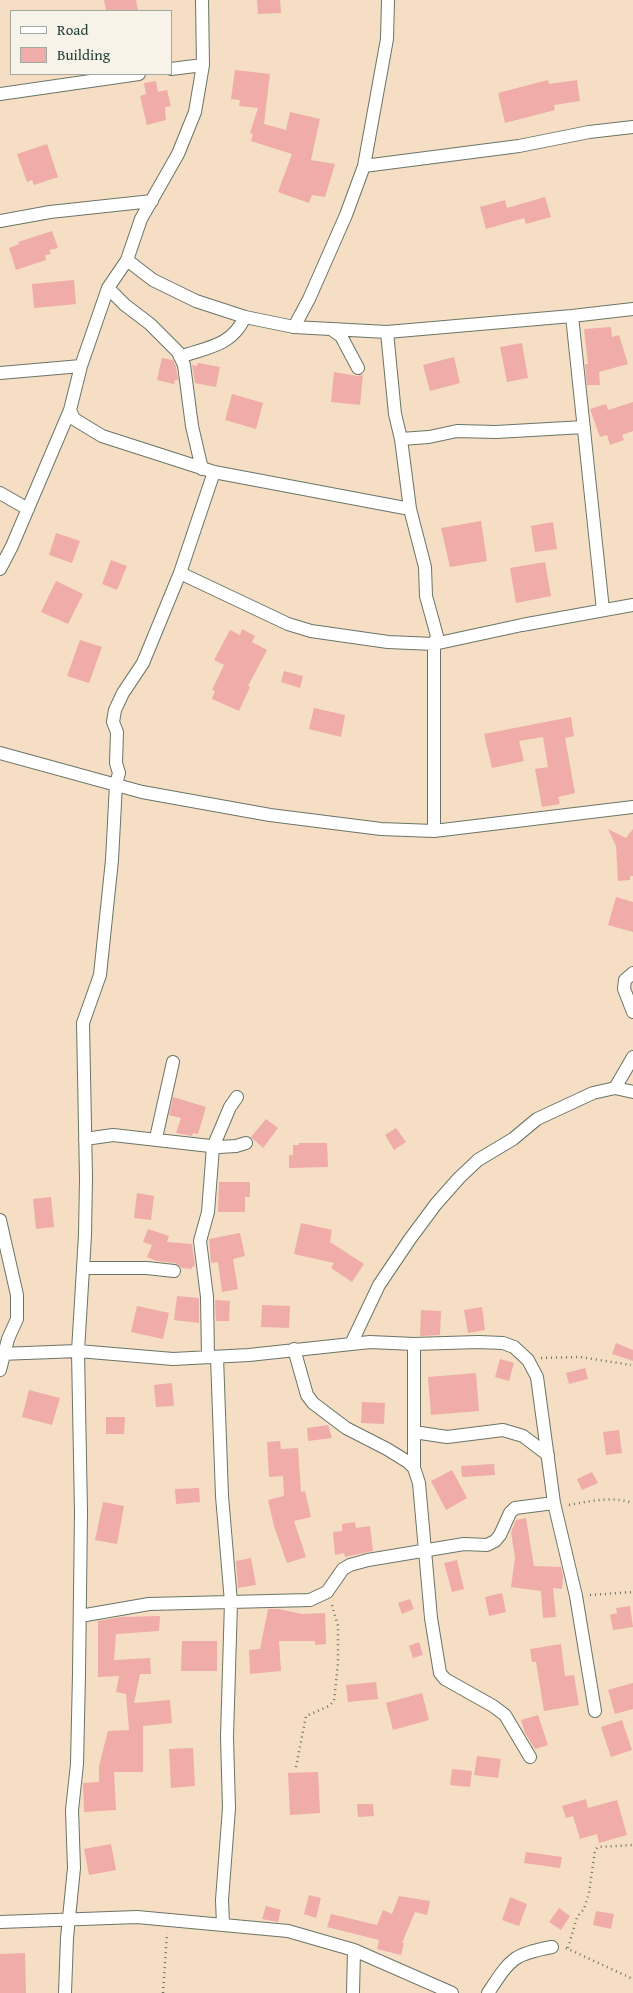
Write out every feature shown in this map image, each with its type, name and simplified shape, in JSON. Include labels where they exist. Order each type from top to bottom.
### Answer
[{"type":"street","points":[[0,569],[12,546],[70,410],[81,366],[108,288],[127,260],[138,228],[178,154],[195,112],[203,64],[202,0]]},
{"type":"street","points":[[294,327],[309,299],[346,215],[364,166],[387,39],[388,0]]},
{"type":"street","points":[[172,69],[203,64]]},
{"type":"street","points":[[0,94],[132,75]]},
{"type":"street","points":[[364,166],[519,146],[589,132],[633,127]]},
{"type":"street","points":[[0,221],[50,212],[152,200]]},
{"type":"street","points":[[116,205],[129,211],[138,228]]},
{"type":"street","points":[[127,260],[153,280],[196,301],[245,317],[294,327],[388,332],[572,316],[633,308]]},
{"type":"street","points":[[65,1993],[66,1938],[74,1868],[72,1810],[77,1764],[80,1616],[78,1351],[84,1268],[86,1178],[83,1023],[100,975],[112,860],[116,784],[119,773],[116,763],[117,732],[113,722],[115,710],[123,693],[143,662],[180,573],[208,470],[192,426],[184,366],[178,352],[150,324],[125,305],[108,288]]},
{"type":"street","points":[[572,316],[603,610]]},
{"type":"street","points":[[180,357],[212,348],[229,337],[245,317]]},
{"type":"street","points":[[331,329],[341,336],[358,368]]},
{"type":"street","points":[[388,332],[395,414],[401,439],[410,509],[425,567],[426,596],[437,636],[434,644],[434,831]]},
{"type":"street","points":[[0,373],[81,366]]},
{"type":"street","points":[[70,410],[74,419],[82,426],[102,436],[208,470],[410,509]]},
{"type":"street","points":[[401,439],[457,432],[496,432],[584,427]]},
{"type":"street","points":[[0,493],[28,509]]},
{"type":"street","points":[[180,573],[288,624],[311,631],[388,642],[434,644],[633,605]]},
{"type":"street","points":[[0,753],[142,792],[319,823],[381,829],[434,831],[633,807]]},
{"type":"street","points":[[633,974],[625,980],[624,989],[633,1012]]},
{"type":"street","points":[[615,1088],[633,1057]]},
{"type":"street","points":[[156,1138],[173,1062]]},
{"type":"street","points":[[351,1344],[379,1285],[410,1239],[459,1178],[478,1160],[513,1139],[537,1119],[593,1093],[615,1088],[633,1092]]},
{"type":"street","points":[[223,1924],[222,1900],[229,1808],[227,1737],[231,1602],[207,1297],[200,1241],[208,1212],[213,1147],[230,1107],[237,1096]]},
{"type":"street","points":[[85,1139],[113,1134],[156,1138],[213,1147],[236,1146],[246,1143]]},
{"type":"street","points":[[0,1220],[17,1295],[17,1318],[3,1354],[0,1370]]},
{"type":"street","points":[[84,1268],[146,1268],[174,1271]]},
{"type":"street","points":[[3,1354],[78,1351],[172,1358],[212,1357],[370,1342],[414,1344],[478,1342],[503,1343],[514,1347],[527,1358],[537,1377],[554,1505],[576,1596],[595,1711]]},
{"type":"street","points":[[414,1344],[414,1468],[419,1483],[434,1644],[440,1673],[445,1679],[493,1706],[505,1715],[530,1757]]},
{"type":"street","points":[[294,1349],[307,1395],[313,1403],[346,1428],[387,1449],[414,1468]]},
{"type":"street","points":[[414,1432],[446,1437],[503,1430],[524,1436],[548,1455]]},
{"type":"street","points":[[80,1616],[149,1604],[310,1600],[327,1592],[343,1569],[350,1565],[368,1560],[464,1544],[487,1545],[495,1542],[510,1513],[515,1508],[554,1505]]},
{"type":"street","points":[[0,1922],[137,1917],[288,1931],[354,1950],[452,1993]]},
{"type":"street","points":[[488,1993],[507,1965],[522,1954],[552,1947]]},
{"type":"street","points":[[353,1993],[354,1950]]},
{"type":"path","points":[[527,1358],[580,1357],[631,1365]]},
{"type":"path","points":[[554,1505],[603,1499],[622,1500],[633,1503]]},
{"type":"path","points":[[296,1767],[306,1716],[328,1706],[334,1701],[338,1663],[338,1626],[327,1592]]},
{"type":"path","points":[[576,1596],[633,1592]]},
{"type":"path","points":[[568,1948],[577,1917],[584,1909],[589,1893],[595,1850],[598,1847],[633,1845]]},
{"type":"path","points":[[162,1993],[168,1919]]},
{"type":"path","points":[[552,1947],[568,1948],[633,1979]]},
{"type":"building","points":[[104,0],[136,0],[138,10],[106,10]]},
{"type":"building","points":[[257,0],[280,0],[281,13],[258,14]]},
{"type":"building","points":[[235,70],[270,74],[264,124],[286,130],[290,112],[320,119],[311,160],[335,164],[325,197],[312,195],[309,203],[278,192],[292,154],[251,141],[253,134],[250,133],[258,108],[239,106],[240,100],[231,99]]},
{"type":"building","points":[[548,80],[549,84],[577,80],[580,101],[554,105],[555,110],[505,123],[498,93]]},
{"type":"building","points":[[156,81],[158,92],[167,90],[171,106],[165,107],[166,120],[147,125],[140,96],[146,94],[144,83]]},
{"type":"building","points":[[47,144],[58,177],[34,185],[32,180],[27,182],[17,154]]},
{"type":"building","points":[[545,197],[551,217],[526,224],[524,218],[486,229],[480,207],[505,200],[507,208]]},
{"type":"building","points":[[52,231],[58,248],[49,250],[51,254],[45,255],[46,260],[16,270],[9,248],[19,244],[18,242]]},
{"type":"building","points":[[74,280],[76,304],[34,308],[32,284]]},
{"type":"building","points":[[611,327],[612,337],[619,335],[628,364],[599,372],[600,385],[587,385],[585,364],[588,364],[584,329]]},
{"type":"building","points":[[522,343],[528,378],[507,382],[500,347]]},
{"type":"building","points":[[454,357],[460,383],[430,391],[423,365]]},
{"type":"building","points":[[162,358],[173,360],[178,380],[175,380],[174,384],[157,380]]},
{"type":"building","points":[[198,363],[220,367],[216,387],[195,383],[192,365],[197,366]]},
{"type":"building","points":[[334,372],[357,376],[363,375],[360,405],[331,402]]},
{"type":"building","points":[[232,394],[263,403],[256,429],[225,420]]},
{"type":"building","points":[[633,402],[633,431],[622,435],[624,440],[610,445],[607,435],[600,437],[590,409],[606,404],[608,410]]},
{"type":"building","points":[[481,521],[487,561],[450,567],[441,528]]},
{"type":"building","points":[[553,522],[557,549],[535,552],[531,526]]},
{"type":"building","points":[[56,533],[80,541],[72,563],[49,555]]},
{"type":"building","points":[[111,560],[127,566],[117,590],[102,584]]},
{"type":"building","points":[[545,562],[551,596],[516,603],[510,568]]},
{"type":"building","points":[[56,581],[83,594],[68,624],[41,612]]},
{"type":"building","points":[[242,629],[255,636],[252,642],[267,650],[248,686],[250,687],[239,711],[212,699],[215,691],[212,690],[224,665],[214,660],[230,630],[240,635]]},
{"type":"building","points":[[80,640],[102,647],[89,683],[67,676]]},
{"type":"building","points":[[284,671],[303,676],[300,688],[281,682]]},
{"type":"building","points":[[314,708],[345,715],[341,737],[309,729]]},
{"type":"building","points":[[571,717],[574,736],[565,738],[575,793],[558,797],[560,804],[542,807],[535,769],[548,767],[543,737],[519,741],[524,761],[492,768],[484,734]]},
{"type":"building","points":[[608,829],[626,838],[633,829],[633,876],[630,876],[630,880],[618,881],[616,846]]},
{"type":"building","points":[[616,897],[633,902],[633,932],[608,925]]},
{"type":"building","points":[[173,1097],[206,1107],[198,1134],[193,1133],[192,1136],[176,1133],[181,1118],[169,1115]]},
{"type":"building","points":[[266,1119],[278,1128],[263,1148],[251,1137]]},
{"type":"building","points":[[396,1128],[406,1142],[394,1150],[385,1135]]},
{"type":"building","points":[[299,1143],[327,1143],[328,1167],[289,1168],[289,1155],[293,1155],[293,1145],[299,1145]]},
{"type":"building","points":[[219,1182],[250,1182],[250,1197],[245,1197],[245,1212],[218,1212]]},
{"type":"building","points":[[137,1193],[154,1196],[151,1220],[134,1218]]},
{"type":"building","points":[[51,1197],[54,1227],[36,1229],[33,1199]]},
{"type":"building","points":[[301,1223],[332,1230],[330,1242],[364,1264],[352,1282],[331,1268],[334,1263],[294,1254]]},
{"type":"building","points":[[148,1229],[169,1236],[167,1242],[192,1244],[195,1266],[192,1269],[182,1268],[175,1263],[157,1261],[147,1257],[152,1245],[143,1242]]},
{"type":"building","points":[[240,1233],[245,1256],[233,1259],[238,1289],[222,1292],[218,1262],[211,1263],[209,1239]]},
{"type":"building","points":[[177,1296],[199,1298],[199,1323],[174,1320]]},
{"type":"building","points":[[215,1300],[230,1301],[229,1321],[216,1321]]},
{"type":"building","points":[[262,1305],[290,1306],[289,1328],[261,1327]]},
{"type":"building","points":[[137,1306],[169,1313],[163,1339],[131,1332]]},
{"type":"building","points":[[482,1307],[485,1330],[468,1333],[464,1310]]},
{"type":"building","points":[[421,1310],[441,1311],[440,1335],[420,1336]]},
{"type":"building","points":[[616,1343],[633,1350],[633,1361],[612,1354]]},
{"type":"building","points":[[500,1359],[514,1363],[509,1381],[495,1377]]},
{"type":"building","points":[[585,1368],[588,1379],[569,1384],[566,1373]]},
{"type":"building","points":[[476,1373],[479,1411],[431,1415],[428,1377]]},
{"type":"building","points":[[172,1383],[174,1406],[156,1407],[154,1385]]},
{"type":"building","points":[[29,1390],[60,1398],[52,1425],[22,1417]]},
{"type":"building","points":[[362,1402],[385,1403],[384,1424],[361,1423]]},
{"type":"building","points":[[106,1417],[125,1417],[124,1434],[106,1434]]},
{"type":"building","points":[[328,1425],[332,1438],[308,1441],[307,1428]]},
{"type":"building","points":[[619,1430],[622,1453],[606,1455],[603,1432]]},
{"type":"building","points":[[280,1441],[281,1449],[298,1448],[301,1492],[305,1491],[311,1517],[294,1521],[306,1557],[287,1563],[274,1526],[268,1500],[284,1496],[283,1476],[269,1477],[267,1442]]},
{"type":"building","points":[[494,1464],[495,1475],[462,1477],[461,1466]]},
{"type":"building","points":[[452,1470],[467,1498],[446,1510],[431,1481]]},
{"type":"building","points":[[592,1472],[598,1483],[582,1490],[577,1479]]},
{"type":"building","points":[[199,1488],[200,1502],[176,1504],[175,1489]]},
{"type":"building","points":[[103,1502],[124,1506],[117,1544],[95,1540]]},
{"type":"building","points":[[526,1518],[534,1566],[561,1567],[563,1576],[562,1589],[553,1588],[556,1617],[543,1618],[541,1591],[511,1587],[515,1558],[511,1532],[516,1520]]},
{"type":"building","points":[[355,1522],[356,1528],[370,1526],[373,1551],[345,1557],[344,1553],[335,1555],[333,1532],[342,1531],[342,1524]]},
{"type":"building","points":[[251,1558],[256,1585],[238,1588],[236,1561]]},
{"type":"building","points":[[457,1560],[464,1589],[452,1592],[444,1563]]},
{"type":"building","points":[[502,1593],[506,1612],[489,1616],[485,1597]]},
{"type":"building","points":[[410,1599],[414,1609],[402,1614],[398,1603]]},
{"type":"building","points":[[630,1606],[633,1627],[613,1630],[610,1615],[617,1613],[616,1608]]},
{"type":"building","points":[[268,1609],[279,1609],[302,1614],[325,1613],[326,1644],[315,1645],[315,1641],[279,1641],[281,1671],[250,1674],[249,1650],[260,1649]]},
{"type":"building","points":[[160,1616],[159,1631],[116,1634],[114,1660],[150,1658],[151,1674],[140,1674],[134,1703],[170,1700],[172,1723],[143,1726],[143,1772],[114,1772],[116,1810],[84,1812],[83,1783],[99,1782],[99,1766],[108,1731],[129,1730],[126,1694],[116,1692],[119,1676],[98,1677],[98,1621],[121,1617]]},
{"type":"building","points":[[182,1641],[217,1641],[217,1671],[181,1671]]},
{"type":"building","points":[[419,1642],[423,1655],[413,1658],[409,1646]]},
{"type":"building","points":[[561,1644],[565,1676],[574,1675],[579,1705],[544,1711],[536,1662],[532,1662],[530,1649]]},
{"type":"building","points":[[376,1682],[378,1699],[348,1702],[346,1685]]},
{"type":"building","points":[[633,1683],[633,1709],[615,1714],[608,1690]]},
{"type":"building","points":[[422,1693],[429,1720],[393,1730],[386,1703]]},
{"type":"building","points":[[538,1715],[548,1745],[535,1749],[525,1733],[521,1720]]},
{"type":"building","points":[[622,1720],[632,1750],[611,1757],[601,1727]]},
{"type":"building","points":[[193,1748],[195,1786],[171,1788],[169,1749]]},
{"type":"building","points":[[477,1756],[501,1759],[498,1778],[474,1775]]},
{"type":"building","points":[[452,1769],[472,1771],[470,1787],[450,1785]]},
{"type":"building","points":[[318,1772],[320,1813],[290,1815],[288,1773]]},
{"type":"building","points":[[586,1799],[588,1808],[617,1800],[627,1835],[599,1843],[597,1834],[580,1839],[573,1816],[566,1818],[562,1806]]},
{"type":"building","points":[[357,1804],[373,1804],[374,1816],[358,1817]]},
{"type":"building","points":[[111,1844],[116,1870],[89,1875],[84,1849]]},
{"type":"building","points":[[526,1852],[562,1857],[560,1868],[524,1863]]},
{"type":"building","points":[[309,1895],[321,1898],[316,1918],[304,1914]]},
{"type":"building","points":[[399,1896],[430,1901],[427,1915],[415,1912],[402,1943],[404,1943],[401,1955],[377,1949],[379,1940],[327,1927],[331,1914],[377,1925],[383,1910],[392,1914]]},
{"type":"building","points":[[510,1897],[527,1904],[519,1926],[502,1920]]},
{"type":"building","points":[[266,1906],[281,1910],[278,1922],[262,1919]]},
{"type":"building","points":[[559,1908],[570,1916],[561,1930],[549,1922]]},
{"type":"building","points":[[596,1911],[614,1914],[611,1929],[593,1925]]},
{"type":"building","points":[[25,1953],[26,1993],[0,1993],[0,1954]]}]
